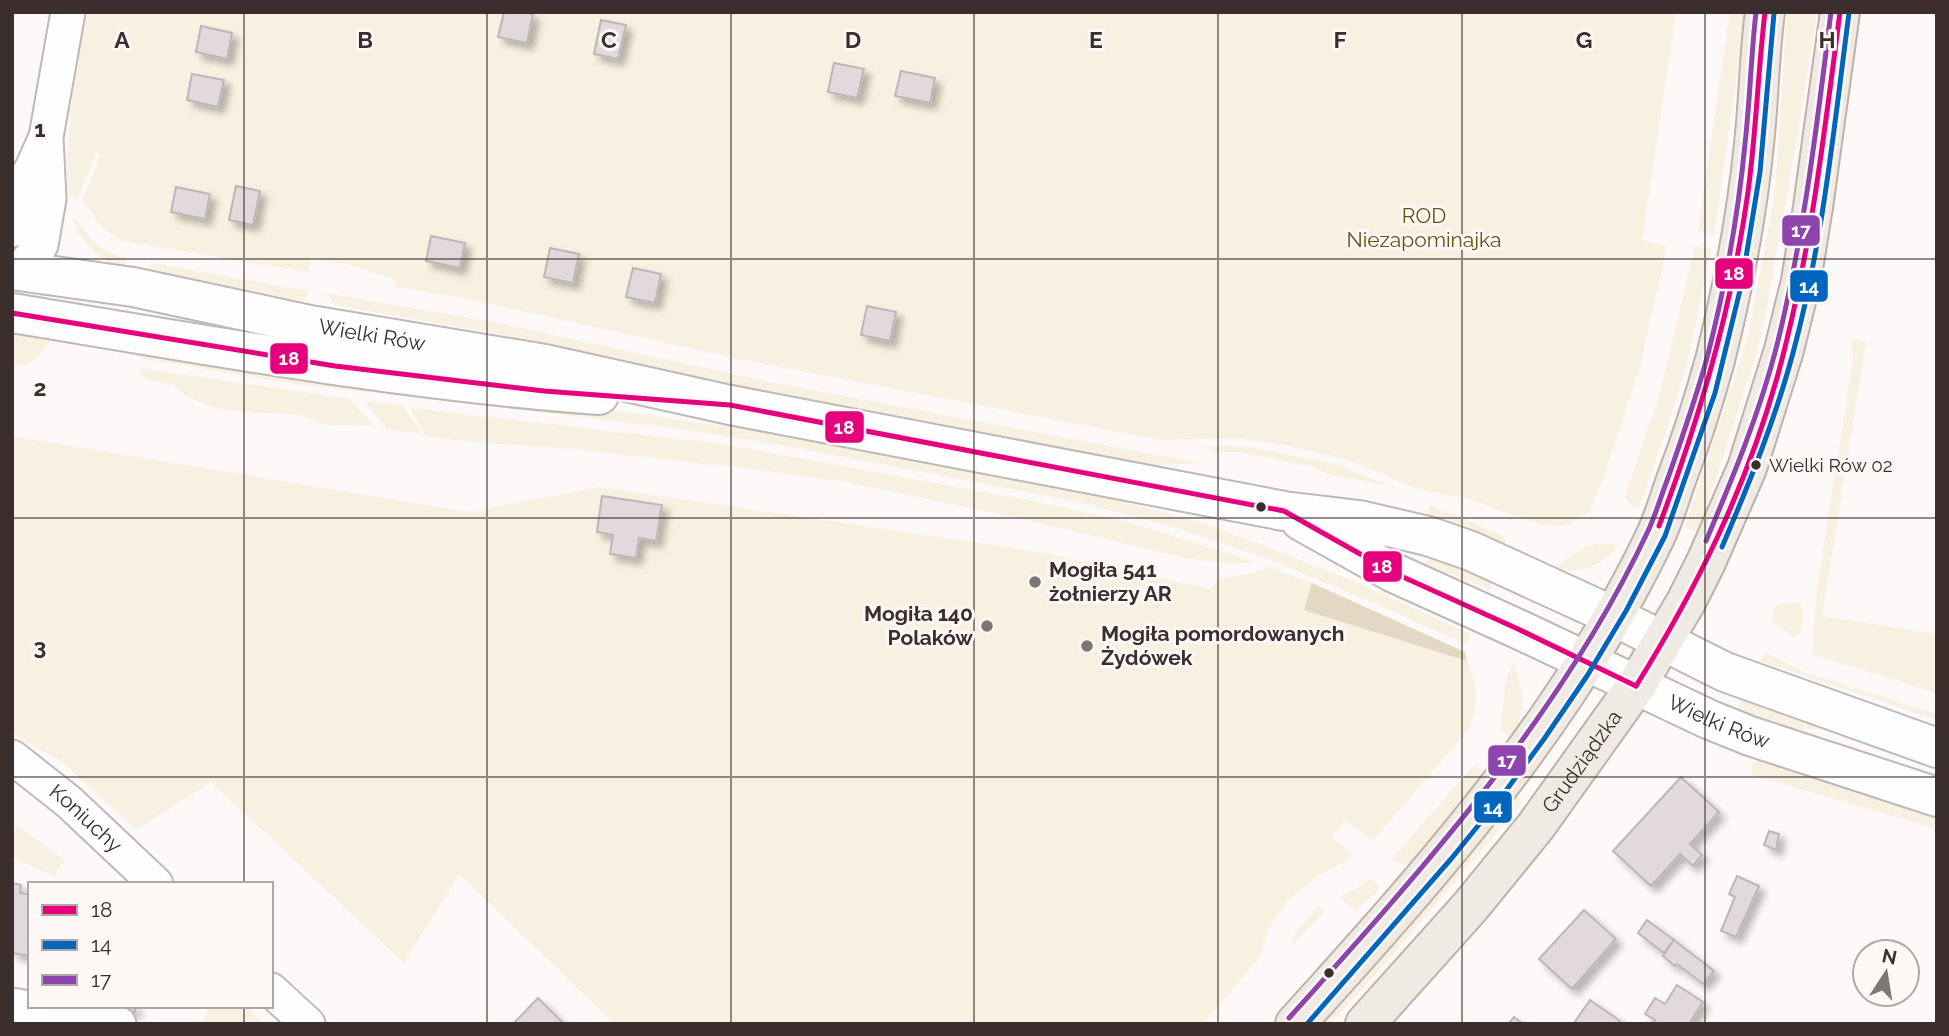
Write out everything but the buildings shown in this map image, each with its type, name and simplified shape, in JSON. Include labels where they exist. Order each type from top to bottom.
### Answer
[{"type":"main road","points":[[1295,1024],[1464,832],[1524,754],[1586,662],[1659,526],[1690,444],[1715,359],[1738,249],[1754,146],[1765,12]]},
{"type":"main road","name":"Grudziądzka","points":[[1364,1024],[1470,907],[1527,838],[1636,686],[1664,641],[1706,562],[1747,468],[1784,350],[1801,281],[1814,207],[1840,12]]},
{"type":"street","points":[[12,313],[15,262],[41,245],[49,199],[46,137],[68,12]]},
{"type":"street","points":[[12,230],[19,190],[46,137]]},
{"type":"street","name":"Wielki Rów","points":[[15,262],[310,325],[545,364],[730,405],[1284,511],[1359,520],[1428,536],[1471,551],[1613,616],[1732,675],[1937,748]]},
{"type":"street","name":"Wielki Rów","points":[[12,313],[335,366],[544,391],[730,405]]},
{"type":"street","name":"Wielki Rów","points":[[1284,511],[1392,572],[1750,736],[1937,797]]},
{"type":"street","name":"Koniuchy","points":[[12,757],[69,802],[154,882]]},
{"type":"street","points":[[273,992],[308,1024]]},
{"type":"street","points":[[29,1008],[119,1024]]},
{"type":"green space","name":"ROD Niezapominajka","points":[[86,12],[1676,12],[1642,240],[1667,246],[1640,366],[1602,482],[1588,513],[1569,524],[1538,524],[1466,498],[1421,490],[1348,460],[1290,446],[1237,438],[1161,440],[739,359],[468,299],[395,287],[396,280],[351,265],[311,258],[308,272],[122,241],[102,227],[82,201],[101,155],[96,153],[78,198],[68,197],[69,126]]},
{"type":"green space","points":[[1730,12],[1746,12],[1714,234],[1698,232]]},
{"type":"green space","points":[[1787,12],[1817,12],[1797,139],[1761,338],[1698,533],[1685,527],[1748,337],[1775,192]]},
{"type":"green space","points":[[72,217],[100,246],[124,258],[127,268],[108,262],[92,250],[80,235]]},
{"type":"green space","points":[[1695,246],[1711,249],[1695,328],[1673,409],[1639,508],[1631,505],[1625,496],[1660,395]]},
{"type":"green space","points":[[151,263],[309,291],[303,301],[145,272]]},
{"type":"green space","points":[[326,293],[499,323],[760,380],[1200,463],[1147,466],[756,392],[498,334],[335,305]]},
{"type":"green space","points":[[12,326],[48,334],[50,340],[30,362],[12,365]]},
{"type":"green space","points":[[1851,338],[1866,342],[1822,616],[1937,634],[1937,693],[1812,654],[1817,588],[1853,360]]},
{"type":"green space","points":[[133,347],[312,376],[626,412],[768,433],[1101,496],[1196,521],[1270,548],[1354,581],[1470,634],[1466,644],[1261,556],[1166,525],[1074,501],[786,446],[674,428],[289,383],[139,358]]},
{"type":"green space","points":[[139,368],[350,399],[374,426],[324,425],[298,414],[218,409],[185,396],[174,385],[142,376]]},
{"type":"green space","points":[[364,401],[402,405],[421,434],[387,429]]},
{"type":"green space","points":[[410,408],[722,444],[1033,501],[1121,520],[1256,562],[1230,564],[1181,557],[1010,516],[845,482],[563,448],[470,442],[426,436]]},
{"type":"green space","points":[[12,436],[469,512],[600,487],[1040,552],[1210,589],[1219,579],[1251,574],[1268,567],[1312,583],[1305,610],[1467,661],[1474,678],[1474,712],[1469,729],[1373,841],[1346,820],[1331,838],[1352,855],[1320,874],[1288,900],[1267,931],[1259,958],[1203,1024],[615,1024],[459,874],[404,963],[211,782],[136,830],[65,764],[12,733]]},
{"type":"green space","points":[[1223,445],[1255,448],[1335,464],[1390,486],[1330,475],[1309,466],[1239,452],[1216,452],[1203,447]]},
{"type":"green space","points":[[1431,505],[1504,536],[1508,550],[1427,515]]},
{"type":"green space","points":[[1599,543],[1619,545],[1590,567],[1575,570],[1555,569],[1575,553]]},
{"type":"green space","points":[[1430,556],[1492,583],[1489,590],[1427,564]]},
{"type":"green space","points":[[1799,602],[1804,611],[1800,634],[1793,637],[1771,620],[1776,605]]},
{"type":"green space","points":[[1767,653],[1806,673],[1937,714],[1937,720],[1760,661]]},
{"type":"green space","points":[[1513,662],[1522,692],[1522,710],[1513,739],[1500,730],[1506,681]]},
{"type":"green space","points":[[1741,700],[1823,729],[1771,730],[1735,716]]},
{"type":"green space","points":[[1758,756],[1932,814],[1936,822],[1934,828],[1752,775],[1752,766]]},
{"type":"green space","points":[[1474,765],[1486,774],[1416,858],[1409,864],[1391,860]]},
{"type":"green space","points":[[1518,797],[1523,802],[1382,967],[1330,1024],[1320,1024],[1377,962]]},
{"type":"green space","points":[[17,826],[64,860],[55,876],[12,858],[12,833]]},
{"type":"green space","points":[[1371,878],[1379,884],[1378,891],[1355,911],[1339,897],[1356,889]]},
{"type":"green space","points":[[1318,906],[1324,912],[1291,946],[1293,937]]},
{"type":"green space","points":[[209,1008],[248,1008],[264,1024],[202,1024]]},
{"type":"shaded area","points":[[1312,583],[1465,652],[1467,661],[1304,610]]},
{"type":"transit line","name":"17","points":[[1289,1018],[1439,847],[1532,727],[1613,599],[1648,531],[1694,403],[1720,305],[1742,171],[1756,12]]},
{"type":"transit line","name":"18","points":[[1659,526],[1701,403],[1733,278],[1751,170],[1765,12]]},
{"type":"transit line","name":"17","points":[[1706,541],[1754,420],[1777,345],[1802,221],[1831,12]]},
{"type":"transit line","name":"18","points":[[1636,686],[1679,612],[1717,537],[1750,460],[1777,378],[1807,242],[1840,12]]},
{"type":"transit line","name":"14","points":[[1307,1024],[1451,859],[1544,739],[1587,676],[1626,611],[1665,536],[1715,393],[1742,282],[1760,172],[1774,13]]},
{"type":"transit line","name":"14","points":[[1722,547],[1770,427],[1803,311],[1827,184],[1849,13]]},
{"type":"transit line","name":"18","points":[[12,313],[335,366],[544,391],[730,405],[1284,511],[1392,572],[1636,686]]},
{"type":"place","name":"Wielki Rów 02","points":[[1756,465]]},
{"type":"place","name":"Mogiła 541 żołnierzy AR","points":[[1035,582]]},
{"type":"place","name":"Mogiła 140 Polaków","points":[[987,626]]},
{"type":"place","name":"Mogiła pomordowanych Żydówek","points":[[1087,646]]}]
